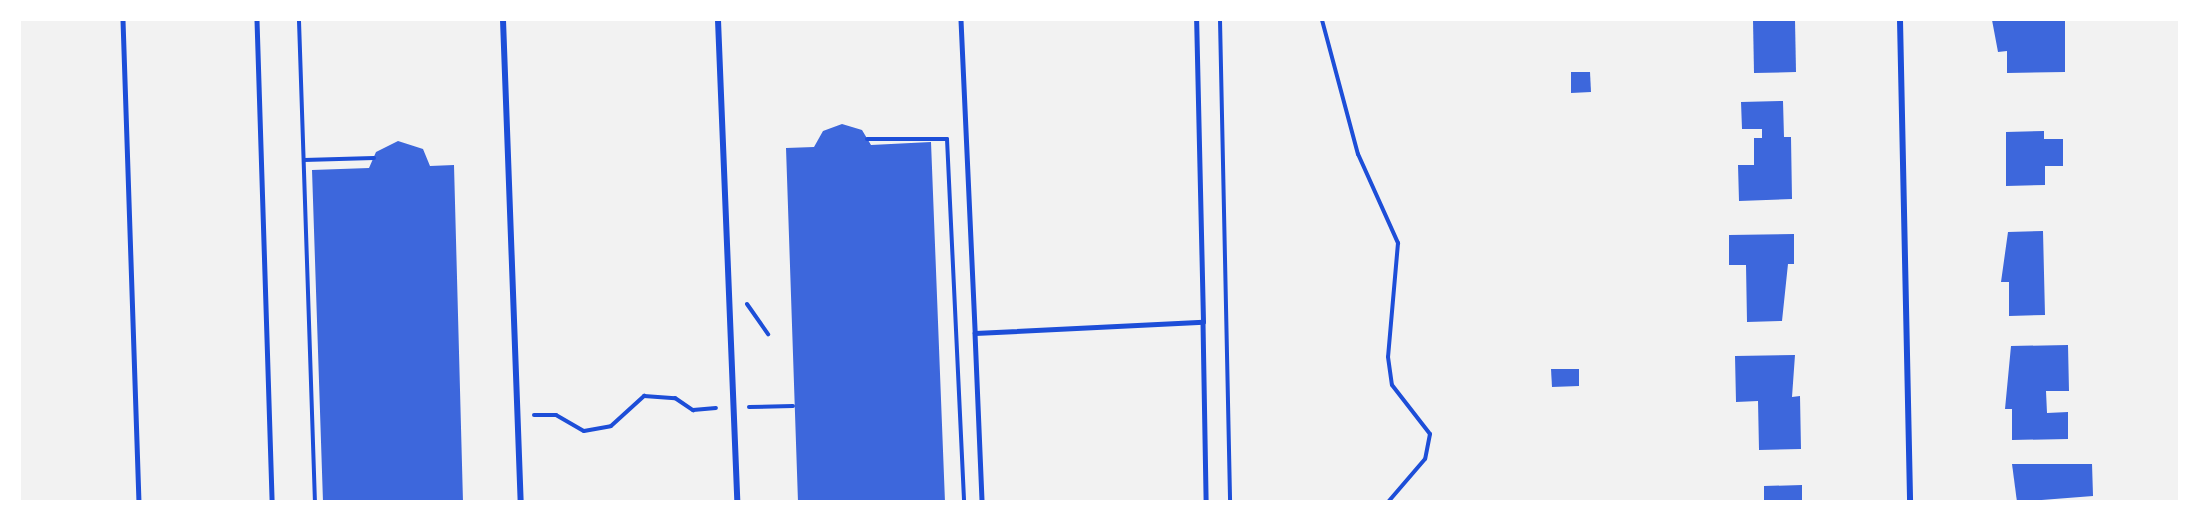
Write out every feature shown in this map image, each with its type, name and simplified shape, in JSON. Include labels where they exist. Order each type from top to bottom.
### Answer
[{"type":"street","points":[[503,20],[521,501]]},
{"type":"street","points":[[718,20],[738,501]]},
{"type":"street","points":[[1900,20],[1910,501]]},
{"type":"lane","points":[[123,20],[139,501]]},
{"type":"lane","points":[[257,20],[272,501]]},
{"type":"lane","points":[[961,20],[982,501]]},
{"type":"lane","points":[[1196,20],[1206,501]]},
{"type":"lane","points":[[975,333],[1203,322]]},
{"type":"path","points":[[1220,20],[1230,501]]},
{"type":"path","points":[[1322,20],[1358,154],[1398,243],[1388,357],[1392,385],[1431,434],[1425,459],[1388,501]]},
{"type":"path","points":[[299,21],[315,501]]},
{"type":"path","points":[[867,139],[947,139],[963,501]]},
{"type":"path","points":[[304,160],[374,158]]},
{"type":"path","points":[[741,296],[768,334]]},
{"type":"path","points":[[530,416],[556,415],[584,431],[611,426],[644,396],[675,398],[693,410],[716,408]]},
{"type":"path","points":[[742,407],[793,406]]},
{"type":"building","points":[[1753,20],[1795,20],[1796,72],[1754,73]]},
{"type":"building","points":[[1992,20],[2065,20],[2065,72],[2007,73],[2007,51],[1998,52]]},
{"type":"building","points":[[1571,72],[1590,72],[1591,92],[1571,93]]},
{"type":"building","points":[[1783,101],[1784,137],[1791,137],[1792,199],[1739,201],[1738,165],[1754,165],[1754,138],[1762,138],[1762,129],[1742,129],[1741,102]]},
{"type":"building","points":[[842,124],[862,130],[871,145],[931,142],[945,502],[798,502],[786,148],[814,147],[823,131]]},
{"type":"building","points":[[2044,131],[2044,139],[2063,139],[2063,166],[2045,166],[2045,185],[2006,186],[2006,132]]},
{"type":"building","points":[[398,141],[423,149],[430,166],[454,165],[463,502],[323,502],[312,170],[369,168],[376,152]]},
{"type":"building","points":[[2043,231],[2045,315],[2009,316],[2009,282],[2001,282],[2008,232]]},
{"type":"building","points":[[1794,234],[1794,264],[1788,264],[1782,321],[1747,322],[1746,265],[1729,265],[1729,235]]},
{"type":"building","points":[[2068,345],[2069,391],[2046,391],[2047,413],[2068,412],[2068,439],[2012,440],[2012,409],[2005,409],[2011,346]]},
{"type":"building","points":[[1795,355],[1792,397],[1800,396],[1801,449],[1759,450],[1758,401],[1736,402],[1735,356]]},
{"type":"building","points":[[1551,369],[1579,369],[1579,386],[1552,387]]},
{"type":"building","points":[[2012,464],[2092,464],[2093,496],[2017,502]]},
{"type":"building","points":[[1802,485],[1802,502],[1764,502],[1764,486]]}]
